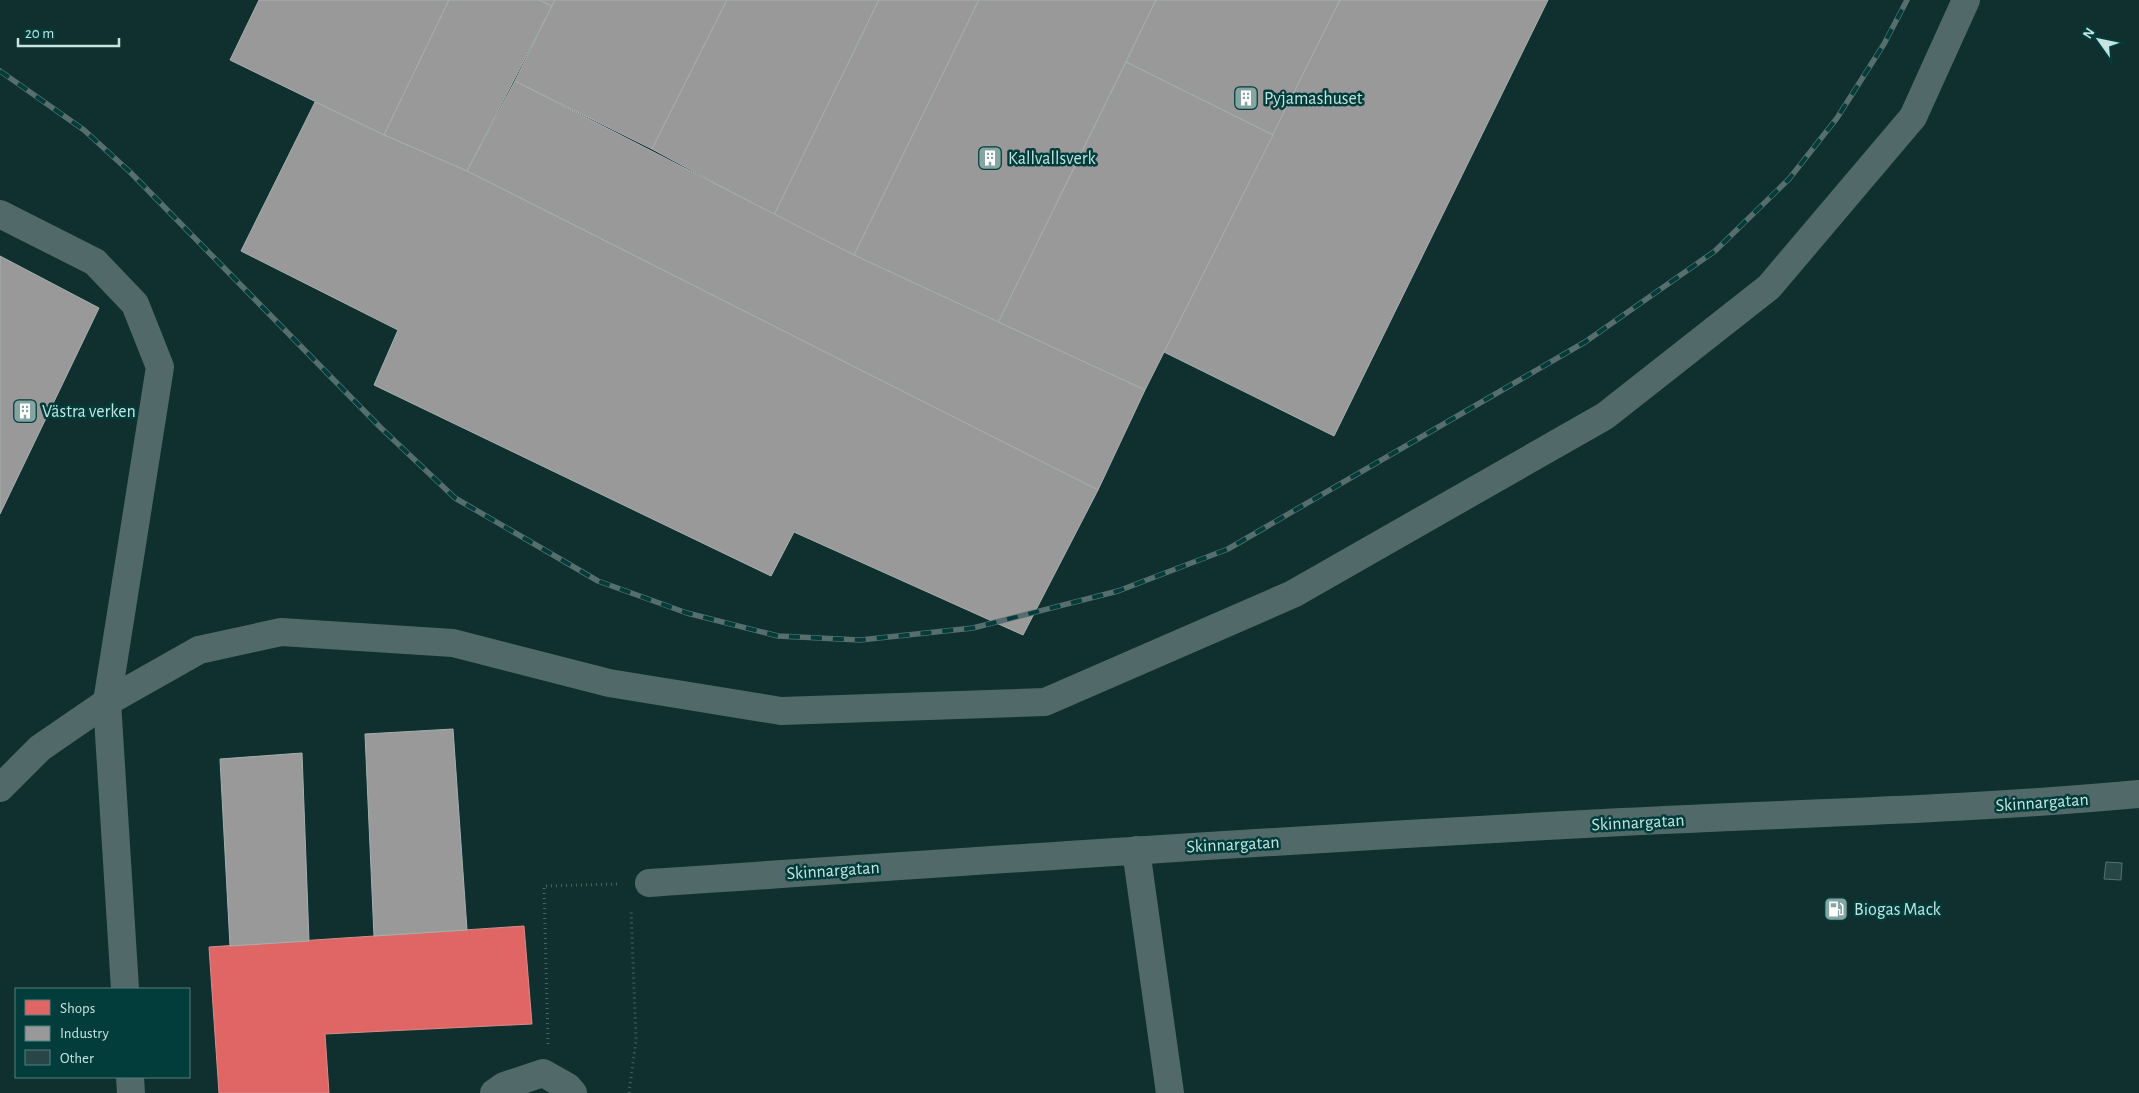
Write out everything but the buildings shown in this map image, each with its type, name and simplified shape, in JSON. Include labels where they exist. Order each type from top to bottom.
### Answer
[{"type":"street","points":[[0,788],[40,748],[107,702],[200,650],[281,632],[453,642],[609,683],[780,711],[1045,702],[1293,594],[1605,416],[1769,287],[1913,117],[1966,0]]},
{"type":"street","points":[[0,214],[95,262],[135,304],[160,367],[107,702],[125,988]]},
{"type":"street","name":"Skinnargatan","points":[[640,884],[1136,850],[1614,823],[2035,804],[2139,794]]},
{"type":"street","points":[[1136,850],[1170,1093]]},
{"type":"street","points":[[494,1093],[504,1086],[542,1074],[568,1087],[573,1093]]},
{"type":"street","points":[[130,1078],[131,1093]]},
{"type":"path","points":[[542,1074],[548,1057],[544,886],[640,884],[636,1040],[629,1093]]},
{"type":"railway","points":[[0,71],[84,130],[130,172],[380,427],[455,498],[598,581],[687,613],[778,636],[860,640],[973,628],[1118,591],[1228,549],[1585,342],[1715,251],[1789,179],[1837,118],[1884,44],[1907,0]]},
{"type":"place","name":"Pyjamashuset","points":[[1246,98]]},
{"type":"place","name":"Kallvallsverk","points":[[990,158]]},
{"type":"place","name":"Västra verken","points":[[25,411]]},
{"type":"place","name":"Biogas Mack","points":[[1836,909]]}]
